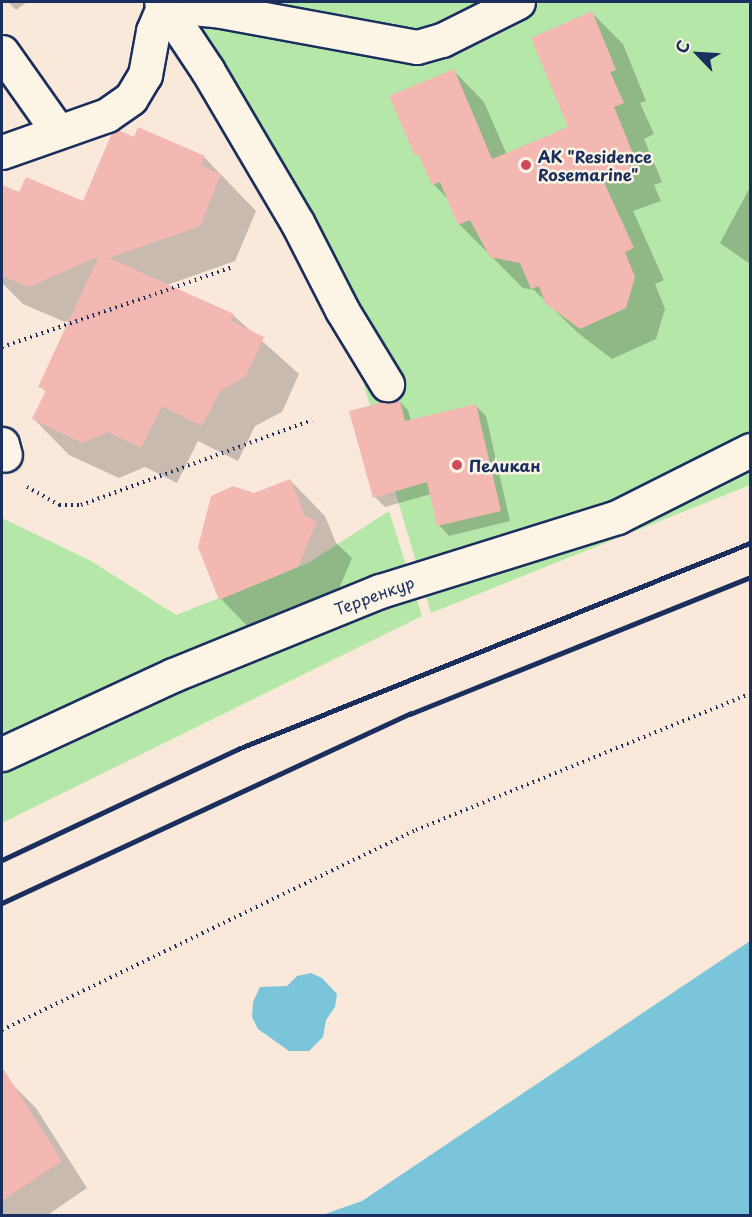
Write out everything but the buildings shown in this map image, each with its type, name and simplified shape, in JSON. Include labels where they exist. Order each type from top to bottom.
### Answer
[{"type":"lane","points":[[162,3],[221,11],[417,47],[442,40],[518,2]]},
{"type":"lane","points":[[2,152],[57,130],[107,115],[131,98],[145,75],[153,31],[162,3]]},
{"type":"lane","points":[[162,3],[297,222],[342,310],[387,384]]},
{"type":"lane","points":[[2,52],[57,130]]},
{"type":"lane","name":"Терренкур","points":[[2,754],[173,675],[380,591],[617,518],[750,450]]},
{"type":"path","points":[[2,347],[233,267]]},
{"type":"path","points":[[3,449],[17,478],[35,495],[58,505],[81,506],[312,420]]},
{"type":"path","points":[[2,1030],[416,830],[750,694]]},
{"type":"green space","points":[[161,2],[750,2],[750,485],[431,613],[359,368]]},
{"type":"green space","points":[[389,511],[422,616],[2,823],[2,518],[91,561],[176,615],[308,563]]},
{"type":"water","points":[[750,941],[750,1215],[322,1215],[362,1201]]},
{"type":"water","points":[[311,973],[322,978],[337,994],[335,1007],[326,1020],[323,1037],[309,1051],[289,1051],[258,1029],[252,1017],[253,1002],[260,987],[287,986],[297,976]]},
{"type":"railway","points":[[2,860],[238,749],[750,543]]},
{"type":"railway","points":[[2,903],[410,714],[750,577]]},
{"type":"place","name":"АК \"Residence Rosemarine\"","points":[[526,165]]},
{"type":"place","name":"Пеликан","points":[[457,465]]}]
